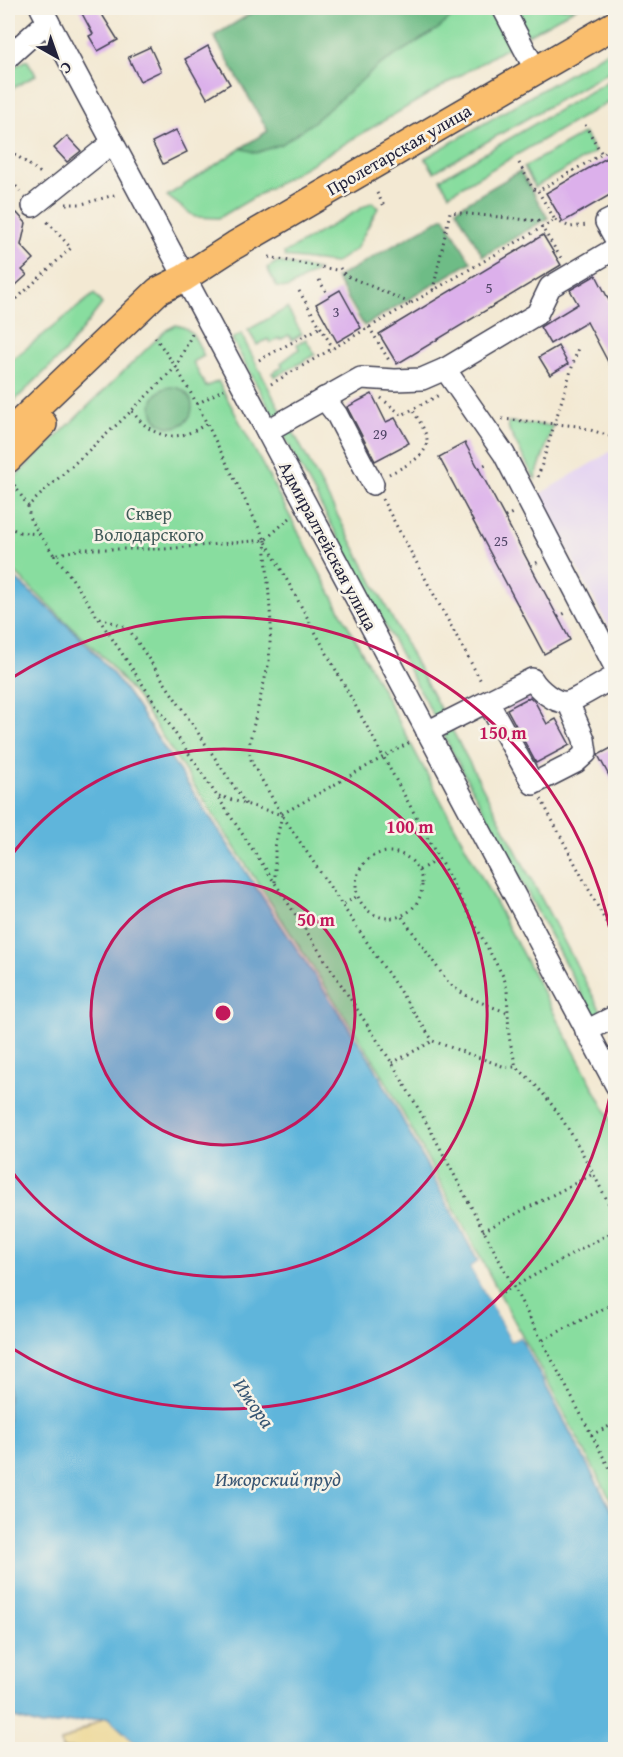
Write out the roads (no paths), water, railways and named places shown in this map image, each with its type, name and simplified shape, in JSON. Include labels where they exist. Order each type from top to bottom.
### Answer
[{"type":"main road","name":"Пролетарская улица","points":[[8,434],[158,291],[184,278],[235,245],[615,24]]},
{"type":"main road","name":"Пролетарская улица","points":[[8,468],[168,304],[184,278]]},
{"type":"street","points":[[503,8],[536,71]]},
{"type":"street","points":[[8,57],[44,14]]},
{"type":"street","name":"Адмиралтейская улица","points":[[44,14],[267,431],[421,736],[615,1085]]},
{"type":"street","points":[[33,206],[113,142]]},
{"type":"street","points":[[267,431],[361,378],[422,379],[446,369],[537,314],[550,287],[615,248]]},
{"type":"street","points":[[446,369],[504,454],[615,669]]},
{"type":"street","points":[[324,398],[337,415],[373,483]]},
{"type":"street","points":[[421,736],[532,680],[537,688],[558,700],[567,702],[615,676]]},
{"type":"street","points":[[488,702],[533,784],[576,762],[586,753],[584,739],[567,702]]},
{"type":"street","points":[[586,1031],[615,1016]]},
{"type":"water","name":"Ижорский пруд","points":[[8,572],[83,641],[122,685],[374,1066],[478,1262],[470,1267],[511,1341],[520,1337],[615,1517],[615,1749],[147,1749],[131,1739],[107,1717],[42,1726],[8,1716]]},
{"type":"park label","name":"Сквер Володарского","points":[[149,524]]},
{"type":"water label","name":"Ижора","points":[[254,1403]]}]
